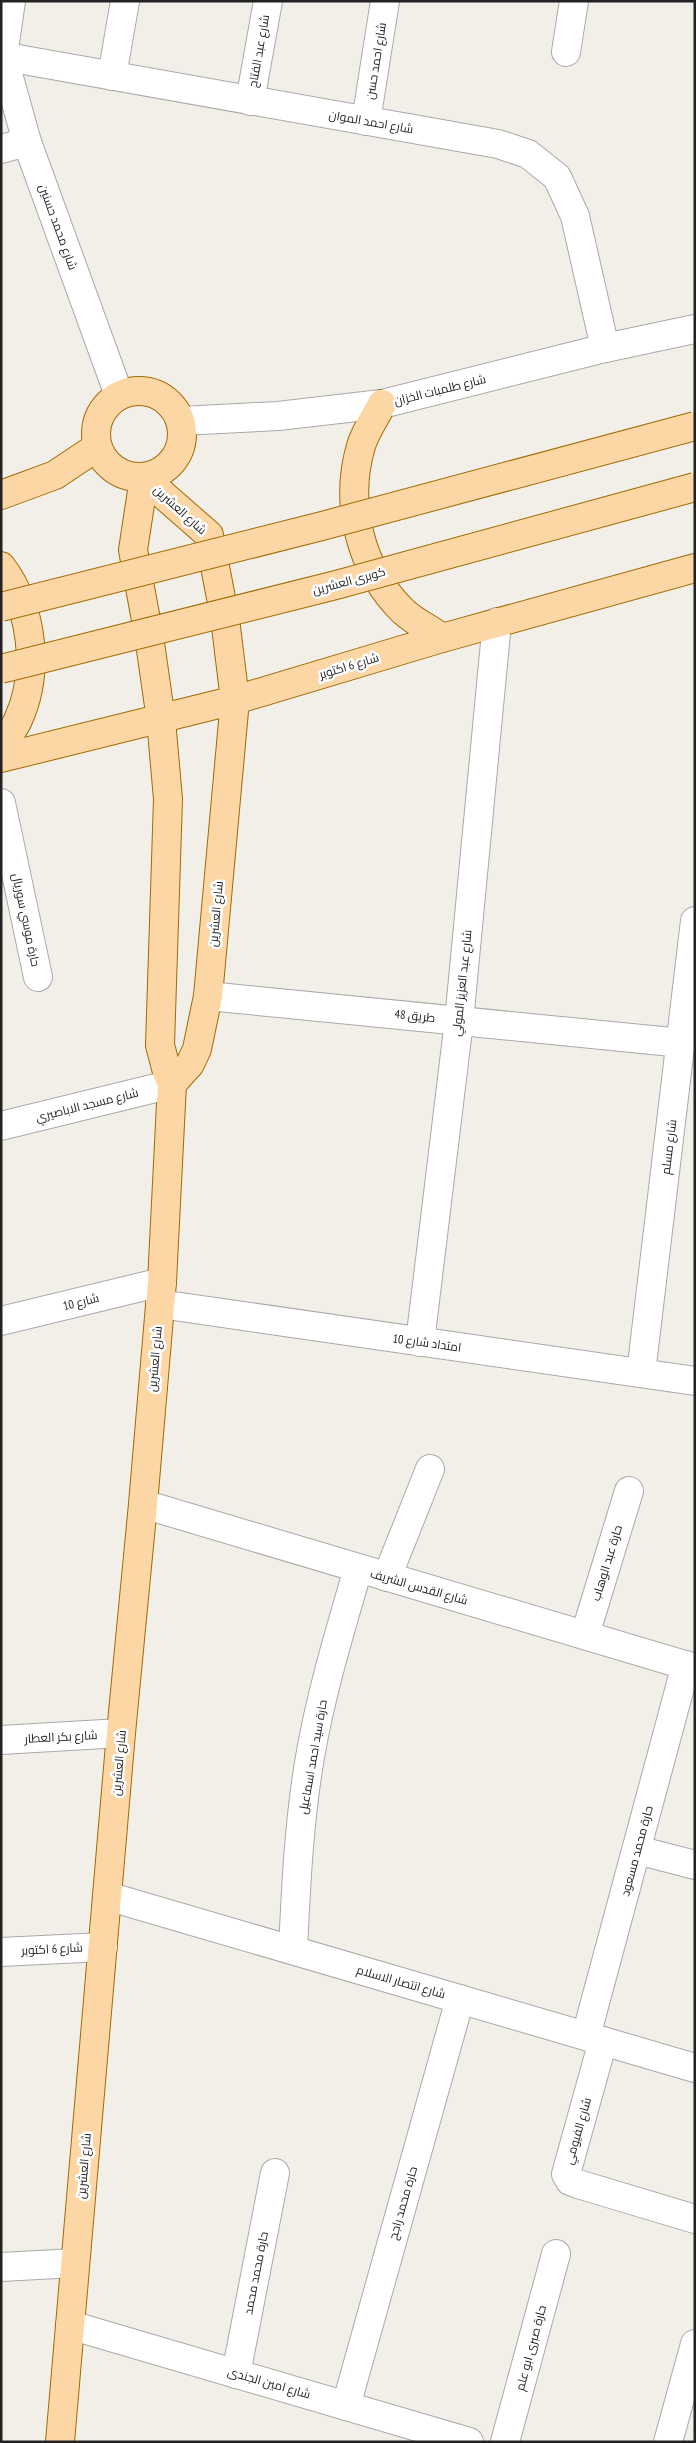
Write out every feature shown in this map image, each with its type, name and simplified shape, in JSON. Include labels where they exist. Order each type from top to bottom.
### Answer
[{"type":"main road","points":[[137,391],[155,393],[166,399],[174,408],[181,421],[183,437],[180,451],[171,464],[159,473],[144,478],[129,476],[115,471],[104,460],[97,447],[96,431],[99,417],[107,404],[120,395],[137,391]]},
{"type":"main road","points":[[382,404],[361,445],[353,489],[358,534],[376,577],[398,605],[404,612],[442,638]]},
{"type":"main road","points":[[1,607],[322,526],[695,426]]},
{"type":"main road","points":[[1,495],[55,475],[97,447]]},
{"type":"main road","name":"شارع العشرين","points":[[144,478],[209,534],[225,619],[235,700],[208,996],[197,1049],[190,1064],[172,1084]]},
{"type":"main road","name":"شارع العشرين","points":[[60,2442],[161,1293],[172,1084],[160,1045],[168,799],[161,720],[149,636],[133,550],[144,478]]},
{"type":"main road","name":"كوبرى العشرين","points":[[1,669],[336,585],[695,487]]},
{"type":"main road","points":[[1,566],[12,581],[29,626],[31,674],[18,720],[1,746]]},
{"type":"main road","name":"شارع 6 اكتوبر","points":[[1,758],[161,720],[235,700],[497,622],[695,568]]},
{"type":"street","points":[[2,56],[11,1]]},
{"type":"street","points":[[112,76],[125,1]]},
{"type":"street","name":"شارع عبد الفتاح","points":[[250,101],[268,1]]},
{"type":"street","name":"شارع احمد حسن","points":[[366,121],[385,1]]},
{"type":"street","points":[[566,52],[574,1]]},
{"type":"street","name":"شارع احمد الموان","points":[[2,56],[498,144],[528,154],[557,177],[575,216],[605,348]]},
{"type":"street","name":"شارع محمد حسنين","points":[[2,56],[14,146],[120,395]]},
{"type":"street","name":"شارع طلمبات الخزان","points":[[181,421],[278,416],[382,404],[605,348],[695,328]]},
{"type":"street","name":"شارع عبد العزيز المولي","points":[[420,1342],[459,1021],[497,622]]},
{"type":"street","name":"حارة موسي سوريال","points":[[1,803],[38,978]]},
{"type":"street","name":"شارع مسلم","points":[[641,1373],[682,1043],[695,921]]},
{"type":"street","name":"طريق 48","points":[[208,996],[682,1043]]},
{"type":"street","name":"شارع مسجد الاباصيري","points":[[1,1126],[172,1084]]},
{"type":"street","name":"امتداد شارع 10","points":[[161,1293],[420,1342],[695,1381]]},
{"type":"street","name":"شارع 10","points":[[1,1321],[161,1293]]},
{"type":"street","points":[[387,1577],[430,1469]]},
{"type":"street","name":"حارة عبد الوهاب","points":[[585,1635],[629,1491]]},
{"type":"street","name":"شارع القدس الشريف","points":[[143,1504],[690,1667]]},
{"type":"street","name":"حارة سيد احمد اسماعيل","points":[[293,1950],[298,1853],[310,1757],[331,1662],[358,1569]]},
{"type":"street","name":"حارة محمد مسعود","points":[[595,2039],[637,1850],[690,1667]]},
{"type":"street","name":"شارع بكر العطار","points":[[1,1740],[121,1733]]},
{"type":"street","points":[[637,1850],[695,1866]]},
{"type":"street","name":"شارع انتصار الاسلام","points":[[107,1896],[695,2068]]},
{"type":"street","name":"شارع 6 اكتوبر","points":[[1,1952],[103,1946]]},
{"type":"street","name":"حارة محمد راجح","points":[[346,2406],[460,1999]]},
{"type":"street","name":"شارع الفيومي","points":[[595,2039],[566,2174],[570,2181],[578,2184],[695,2219]]},
{"type":"street","name":"حارة محمد محمد","points":[[236,2374],[275,2173]]},
{"type":"street","name":"حارة صبرى ابو علم","points":[[505,2442],[556,2254]]},
{"type":"street","points":[[1,2267],[75,2263]]},
{"type":"street","name":"شارع امين الجندى","points":[[70,2325],[469,2442]]},
{"type":"street","points":[[668,2442],[695,2344]]}]
